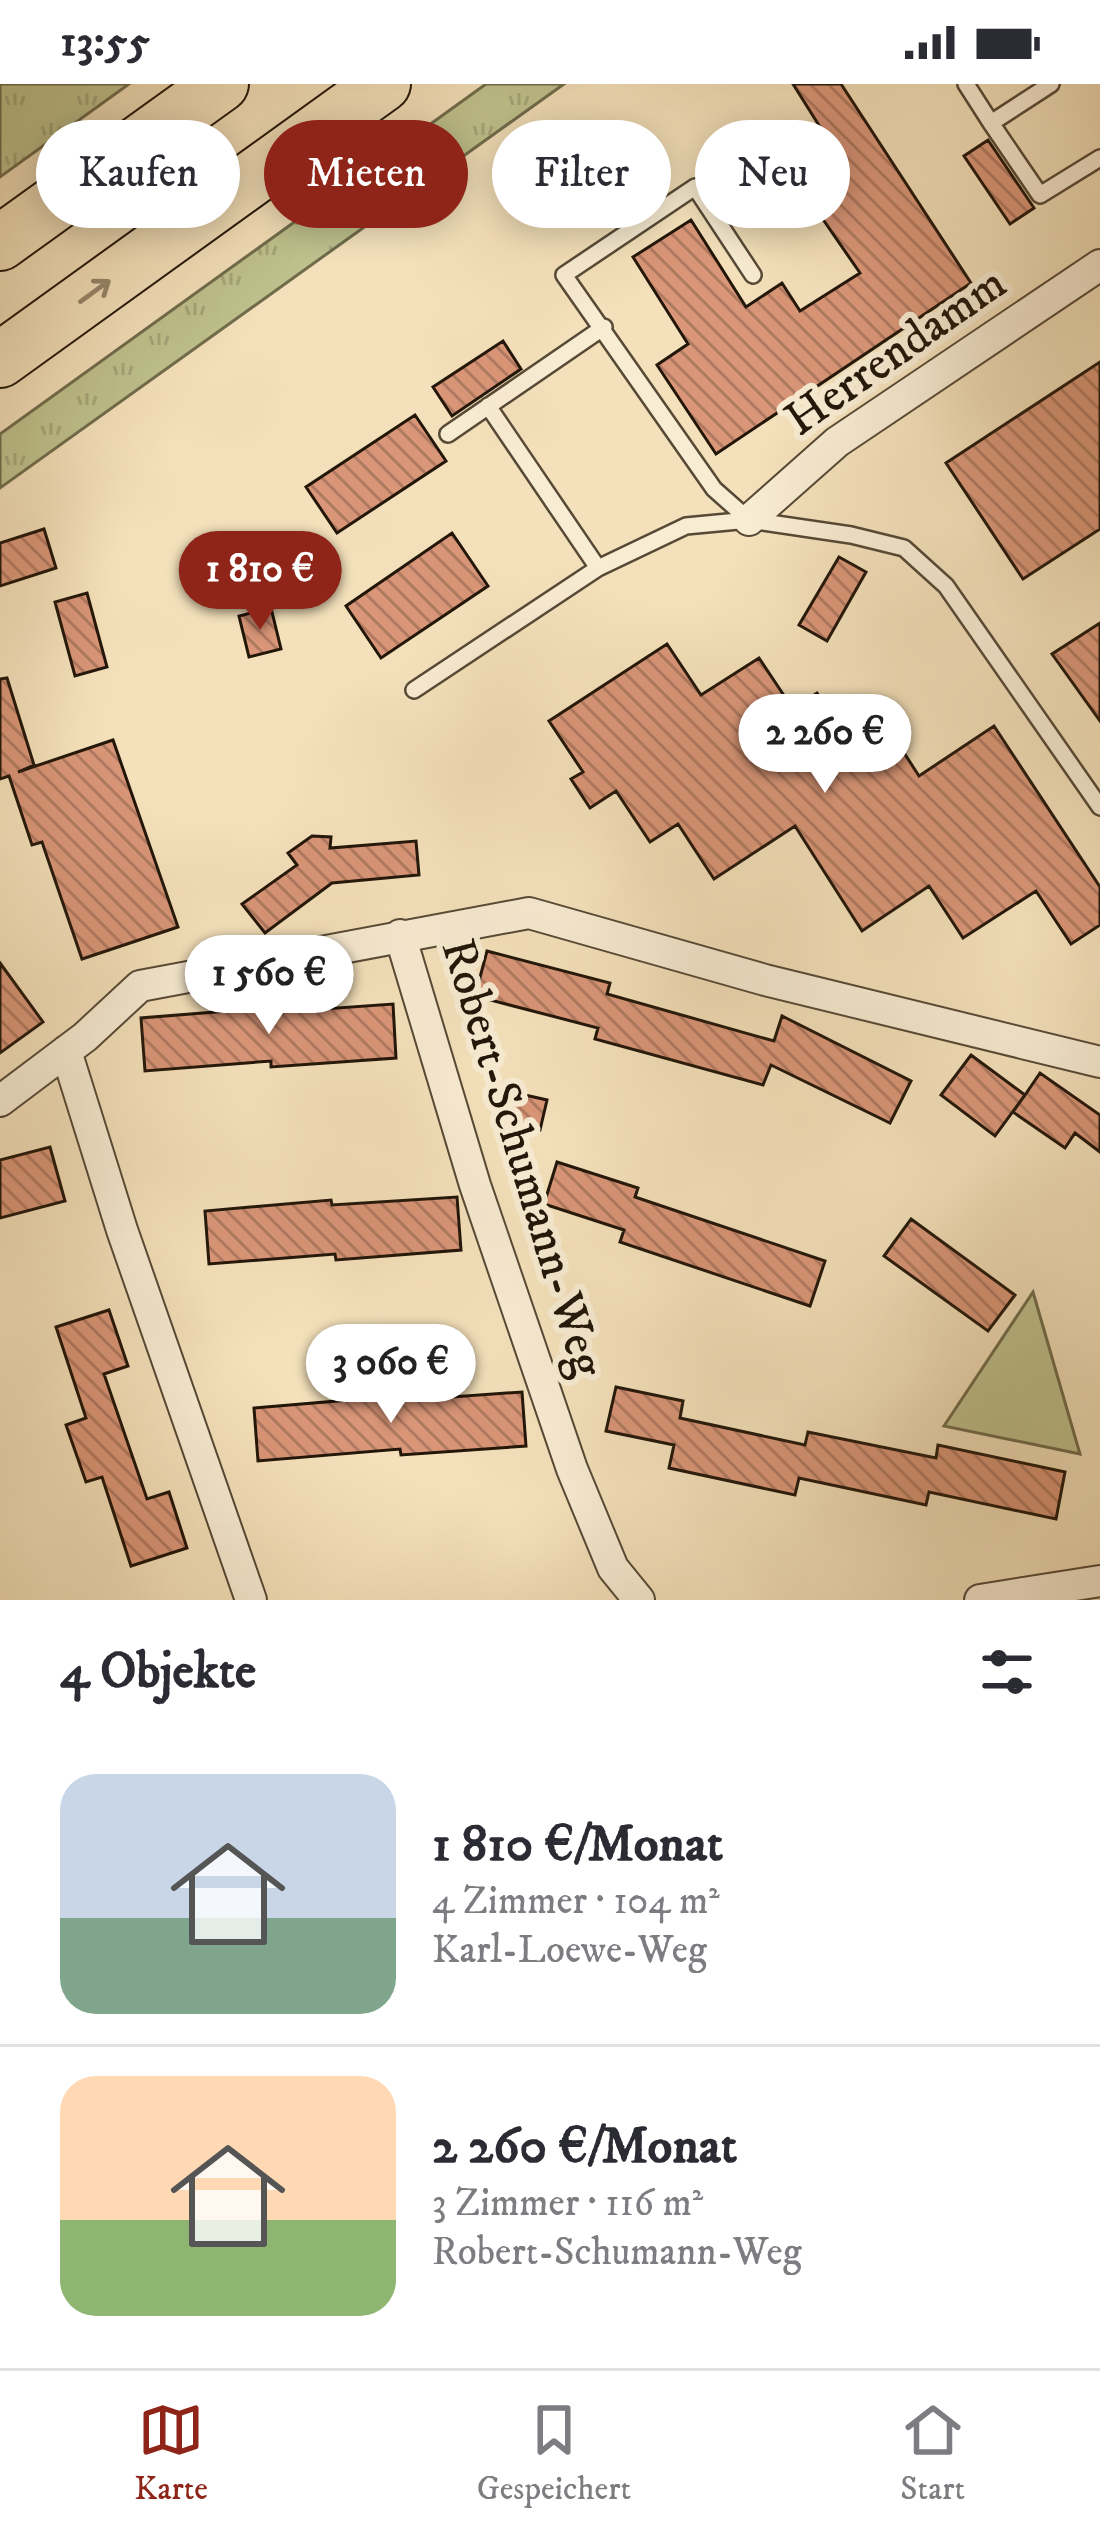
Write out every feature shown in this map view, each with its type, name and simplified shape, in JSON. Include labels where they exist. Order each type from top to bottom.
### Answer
[{"type":"highway","points":[[0,242],[221,84]]},
{"type":"highway","points":[[0,360],[383,84]]},
{"type":"street","name":"Herrendamm","points":[[749,520],[837,442],[1100,266]]},
{"type":"street","name":"Robert-Schumann-Weg","points":[[639,1600],[613,1568],[572,1469],[475,1185],[400,935],[529,913],[765,980],[1100,1062]]},
{"type":"street","points":[[0,1101],[140,986],[400,935]]},
{"type":"street","points":[[66,1051],[122,1229],[251,1600]]},
{"type":"street","points":[[980,1600],[1100,1581]]},
{"type":"lane","points":[[966,84],[1040,195],[1100,158]]},
{"type":"lane","points":[[991,123],[1052,84]]},
{"type":"lane","points":[[749,520],[714,489],[564,275],[695,187],[753,275]]},
{"type":"lane","points":[[448,434],[604,328]]},
{"type":"lane","points":[[488,406],[598,568]]},
{"type":"lane","points":[[414,691],[598,568],[686,526],[749,520],[851,535],[904,548],[946,586],[1100,807]]},
{"type":"green space","points":[[0,84],[129,84],[79,120],[36,120],[36,151],[0,177]]},
{"type":"green space","points":[[486,84],[564,84],[514,120],[492,120],[492,136],[468,153],[468,120],[436,120]]},
{"type":"green space","points":[[286,228],[363,228],[0,488],[0,434]]},
{"type":"green space","points":[[1033,1292],[1080,1454],[944,1426]]},
{"type":"building","points":[[793,84],[841,84],[971,283],[716,454],[657,365],[688,344],[633,257],[691,220],[746,307],[782,283],[800,311],[860,273],[829,228],[850,228],[850,120],[816,120]]},
{"type":"building","points":[[988,140],[1034,208],[1010,224],[964,156]]},
{"type":"building","points":[[503,341],[521,369],[452,416],[433,387]]},
{"type":"building","points":[[1100,362],[1100,529],[1023,579],[946,463]]},
{"type":"building","points":[[415,415],[446,461],[337,533],[306,487]]},
{"type":"building","points":[[44,529],[56,568],[0,586],[0,543]]},
{"type":"building","points":[[452,533],[488,586],[381,658],[346,606]]},
{"type":"building","points":[[839,557],[866,572],[827,641],[799,625]]},
{"type":"building","points":[[87,593],[107,667],[75,676],[55,602]]},
{"type":"building","points":[[271,608],[281,649],[249,657],[239,616]]},
{"type":"building","points":[[1100,623],[1100,721],[1052,654]]},
{"type":"building","points":[[667,644],[701,695],[759,658],[793,709],[817,693],[853,747],[886,725],[919,776],[994,726],[1100,887],[1100,925],[1071,944],[1036,891],[963,938],[929,886],[862,931],[795,826],[714,879],[678,824],[650,842],[616,791],[590,808],[571,779],[583,772],[549,721]]},
{"type":"building","points":[[7,678],[34,765],[18,772],[113,740],[178,927],[82,959],[42,842],[32,845],[9,776],[0,779],[0,679]]},
{"type":"building","points":[[312,836],[331,837],[330,848],[416,841],[419,875],[332,883],[265,933],[242,904],[297,865],[288,853]]},
{"type":"building","points":[[487,951],[610,983],[607,994],[774,1041],[782,1016],[911,1081],[890,1123],[771,1065],[763,1085],[595,1039],[598,1028],[475,996]]},
{"type":"building","points":[[0,963],[43,1022],[0,1053]]},
{"type":"building","points":[[393,1004],[396,1058],[145,1071],[141,1018]]},
{"type":"building","points":[[971,1055],[1025,1095],[995,1136],[941,1095]]},
{"type":"building","points":[[1040,1073],[1100,1115],[1100,1152],[1075,1133],[1065,1148],[1013,1112]]},
{"type":"building","points":[[516,1093],[547,1100],[540,1130],[509,1123]]},
{"type":"building","points":[[50,1147],[65,1201],[0,1218],[0,1160]]},
{"type":"building","points":[[557,1162],[638,1188],[635,1197],[825,1261],[810,1306],[620,1242],[624,1230],[544,1204]]},
{"type":"building","points":[[457,1197],[461,1250],[209,1264],[205,1211],[331,1200],[332,1205]]},
{"type":"building","points":[[911,1219],[1015,1295],[988,1331],[884,1256]]},
{"type":"building","points":[[109,1310],[128,1366],[104,1374],[147,1499],[169,1492],[187,1548],[131,1566],[102,1477],[86,1482],[66,1425],[86,1418],[56,1327]]},
{"type":"building","points":[[616,1387],[683,1401],[680,1418],[805,1445],[808,1432],[936,1458],[938,1445],[1065,1472],[1056,1519],[929,1492],[926,1505],[799,1478],[795,1495],[669,1468],[674,1445],[606,1431]]},
{"type":"building","points":[[522,1392],[526,1446],[401,1455],[400,1449],[258,1461],[254,1408]]}]
